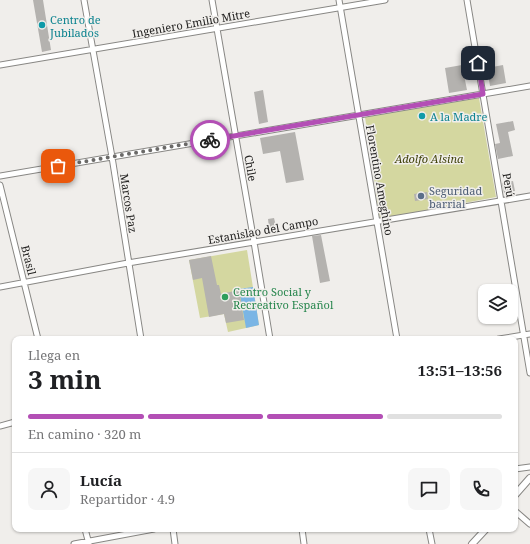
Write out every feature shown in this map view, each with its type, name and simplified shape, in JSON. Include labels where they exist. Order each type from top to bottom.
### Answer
[{"type":"street","name":"Marcos Paz","points":[[84,0],[112,157],[140,336]]},
{"type":"street","name":"Chile","points":[[212,0],[270,336]]},
{"type":"street","name":"Florentino Ameghino","points":[[340,0],[396,336]]},
{"type":"street","name":"Ingeniero Emilio Mitre","points":[[0,65],[385,0]]},
{"type":"street","name":"Perú","points":[[468,0],[530,373]]},
{"type":"street","points":[[0,176],[530,86]]},
{"type":"street","name":"Brasil","points":[[0,185],[37,336]]},
{"type":"street","name":"Estanislao del Campo","points":[[0,287],[24,281],[128,263],[530,196]]},
{"type":"street","points":[[517,336],[530,334]]},
{"type":"street","points":[[0,426],[12,423]]},
{"type":"street","points":[[518,469],[530,467]]},
{"type":"street","points":[[518,492],[530,478]]},
{"type":"street","points":[[518,514],[530,524]]},
{"type":"street","points":[[86,532],[88,542]]},
{"type":"street","points":[[74,544],[139,532]]},
{"type":"street","points":[[173,532],[175,544]]},
{"type":"street","points":[[302,532],[304,544]]},
{"type":"street","points":[[430,532],[432,544]]},
{"type":"street","points":[[472,544],[483,532]]},
{"type":"green space","name":"Adolfo Alsina","points":[[479,98],[496,197],[380,219],[365,117]]},
{"type":"green space","name":"Centro Social y Recreativo Español","points":[[247,250],[259,325],[228,332],[224,314],[200,318],[189,260]]},
{"type":"water","points":[[253,287],[259,325],[246,328],[239,289]]},
{"type":"building","name":"Centro de Jubilados","points":[[33,0],[43,0],[51,50],[42,52]]},
{"type":"building","points":[[462,65],[467,90],[449,93],[445,68]]},
{"type":"building","points":[[503,65],[506,83],[490,86],[487,68]]},
{"type":"building","points":[[263,90],[268,122],[259,124],[254,92]]},
{"type":"building","points":[[513,121],[515,130],[508,132],[513,156],[498,159],[495,144],[500,143],[496,124]]},
{"type":"building","points":[[295,132],[304,180],[286,183],[280,151],[263,154],[260,138]]},
{"type":"building","points":[[513,181],[515,191],[504,193],[502,183]]},
{"type":"building","name":"Seguridad barrial","points":[[427,192],[428,199],[415,201],[414,194]]},
{"type":"building","points":[[274,218],[276,226],[269,228],[268,219]]},
{"type":"building","points":[[321,235],[330,281],[320,283],[312,236]]},
{"type":"building","points":[[211,256],[217,285],[219,285],[221,294],[239,290],[244,320],[226,323],[224,314],[209,317],[202,278],[193,280],[189,260]]},
{"type":"way so far","points":[[58,166],[210,140]]},
{"type":"place","name":"Centro de Jubilados","points":[[42,25]]},
{"type":"place","name":"A la Madre","points":[[422,116]]},
{"type":"place","name":"Seguridad barrial","points":[[421,196]]},
{"type":"place","name":"Centro Social y Recreativo Español","points":[[225,297]]},
{"type":"route","points":[[210,140],[483,94],[478,63]]}]
